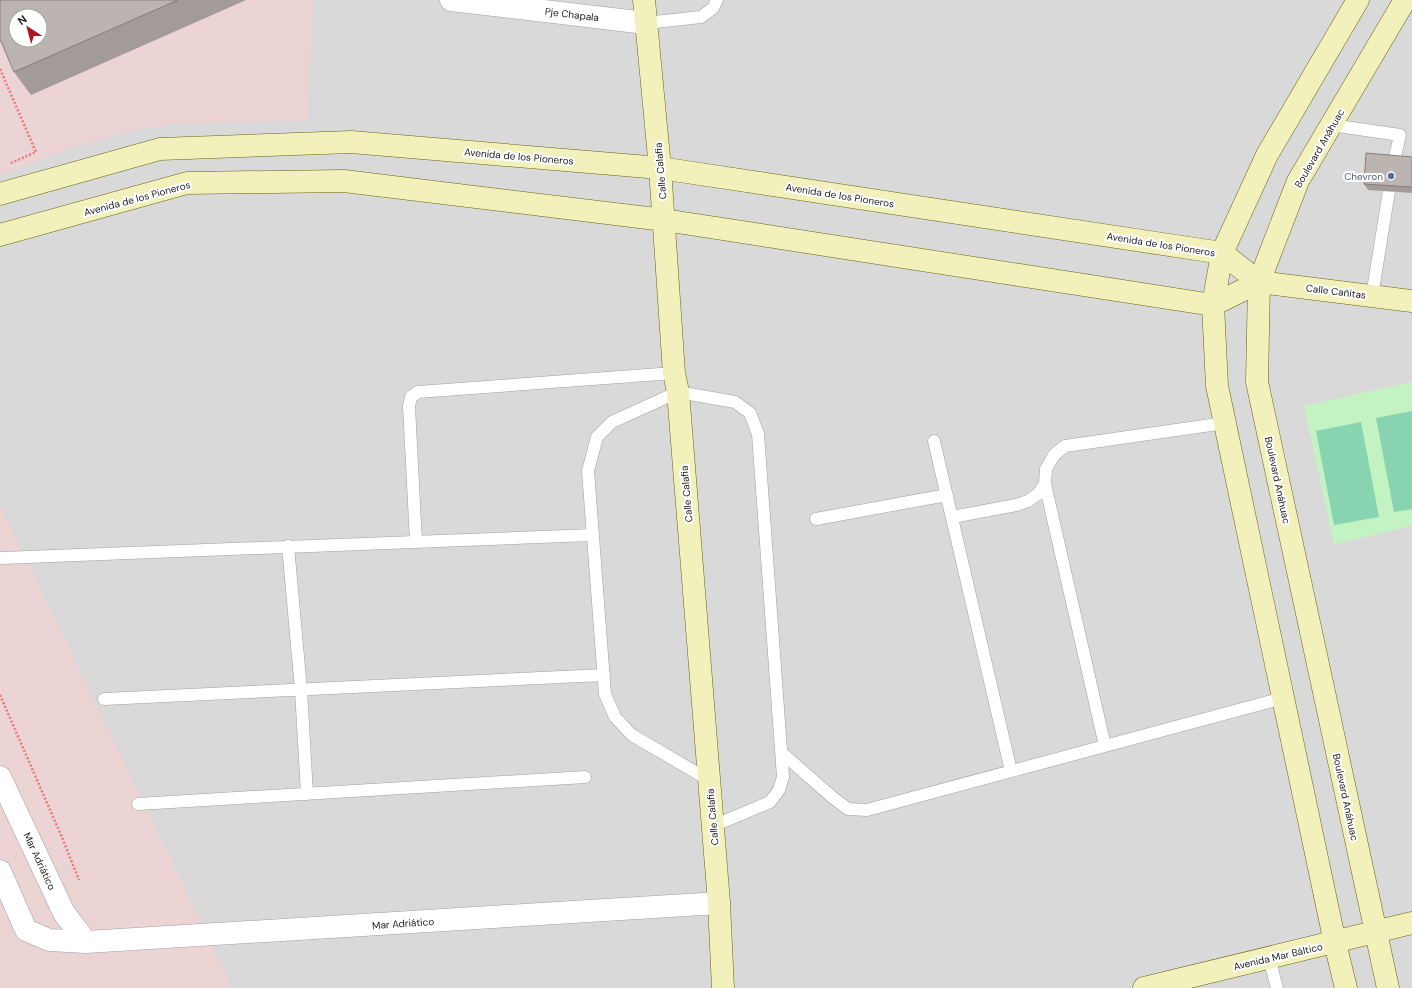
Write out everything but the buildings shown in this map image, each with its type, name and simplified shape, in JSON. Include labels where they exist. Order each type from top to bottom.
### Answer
[{"type":"street","name":"Pje Chapala","points":[[451,0],[646,23]]},
{"type":"street","name":"Calle Calafia","points":[[644,0],[660,168],[676,383],[713,826],[719,903],[723,988]]},
{"type":"street","points":[[1346,988],[1217,386],[1213,305],[1222,253],[1267,155],[1358,0]]},
{"type":"street","name":"Boulevard Anáhuac","points":[[1388,988],[1257,382],[1259,282],[1298,181],[1405,0]]},
{"type":"street","name":"Avenida de los Pioneros","points":[[0,194],[160,150],[351,142],[660,168],[1222,253],[1259,282]]},
{"type":"street","name":"Avenida de los Pioneros","points":[[0,235],[187,183],[344,181],[664,220],[1213,305]]},
{"type":"street","points":[[1213,305],[1259,282]]},
{"type":"street","name":"Calle Cañitas","points":[[1259,282],[1412,301]]},
{"type":"street","name":"Mar Adriático","points":[[0,776],[64,913],[86,942]]},
{"type":"street","name":"Mar Adriático","points":[[0,871],[26,930],[49,940],[86,942],[719,903]]},
{"type":"street","name":"Avenida Mar Báltico","points":[[1144,988],[1412,923]]},
{"type":"lane","points":[[646,23],[702,17],[712,8],[716,0]]},
{"type":"lane","points":[[1331,126],[1400,135],[1394,161]]},
{"type":"lane","points":[[1372,296],[1389,191]]},
{"type":"lane","points":[[676,383],[612,422],[597,437],[588,471],[605,694],[615,717],[632,735],[709,780]]},
{"type":"lane","points":[[416,542],[409,406],[411,397],[418,392],[676,383],[735,402],[750,413],[758,434],[783,777],[778,790],[770,802],[713,826]]},
{"type":"lane","points":[[1105,746],[1045,484],[1046,469],[1054,455],[1065,446],[1225,423]]},
{"type":"lane","points":[[934,441],[1011,771]]},
{"type":"lane","points":[[952,517],[1016,505],[1028,501],[1038,494],[1045,484]]},
{"type":"lane","points":[[816,519],[947,495]]},
{"type":"lane","points":[[2,558],[593,535]]},
{"type":"lane","points":[[288,546],[301,690],[307,794]]},
{"type":"lane","points":[[104,700],[604,675]]},
{"type":"lane","points":[[782,753],[832,797],[848,809],[868,810],[1283,698]]},
{"type":"lane","points":[[138,804],[586,777]]},
{"type":"lane","points":[[1269,958],[1277,988]]},
{"type":"path","points":[[0,69],[36,152],[7,164]]},
{"type":"shaded area","points":[[0,0],[1412,0],[1412,988],[0,988]]},
{"type":"shaded area","points":[[0,0],[312,0],[308,120],[175,124],[130,131],[72,148],[0,175]]},
{"type":"shaded area","points":[[0,505],[233,988],[0,988]]},
{"type":"green space","points":[[1412,382],[1412,526],[1334,544],[1304,406]]},
{"type":"green space","points":[[1412,411],[1412,509],[1394,512],[1376,418]]},
{"type":"green space","points":[[1361,422],[1379,517],[1334,525],[1316,431]]},
{"type":"place","name":"Chevron","points":[[1391,176]]}]
